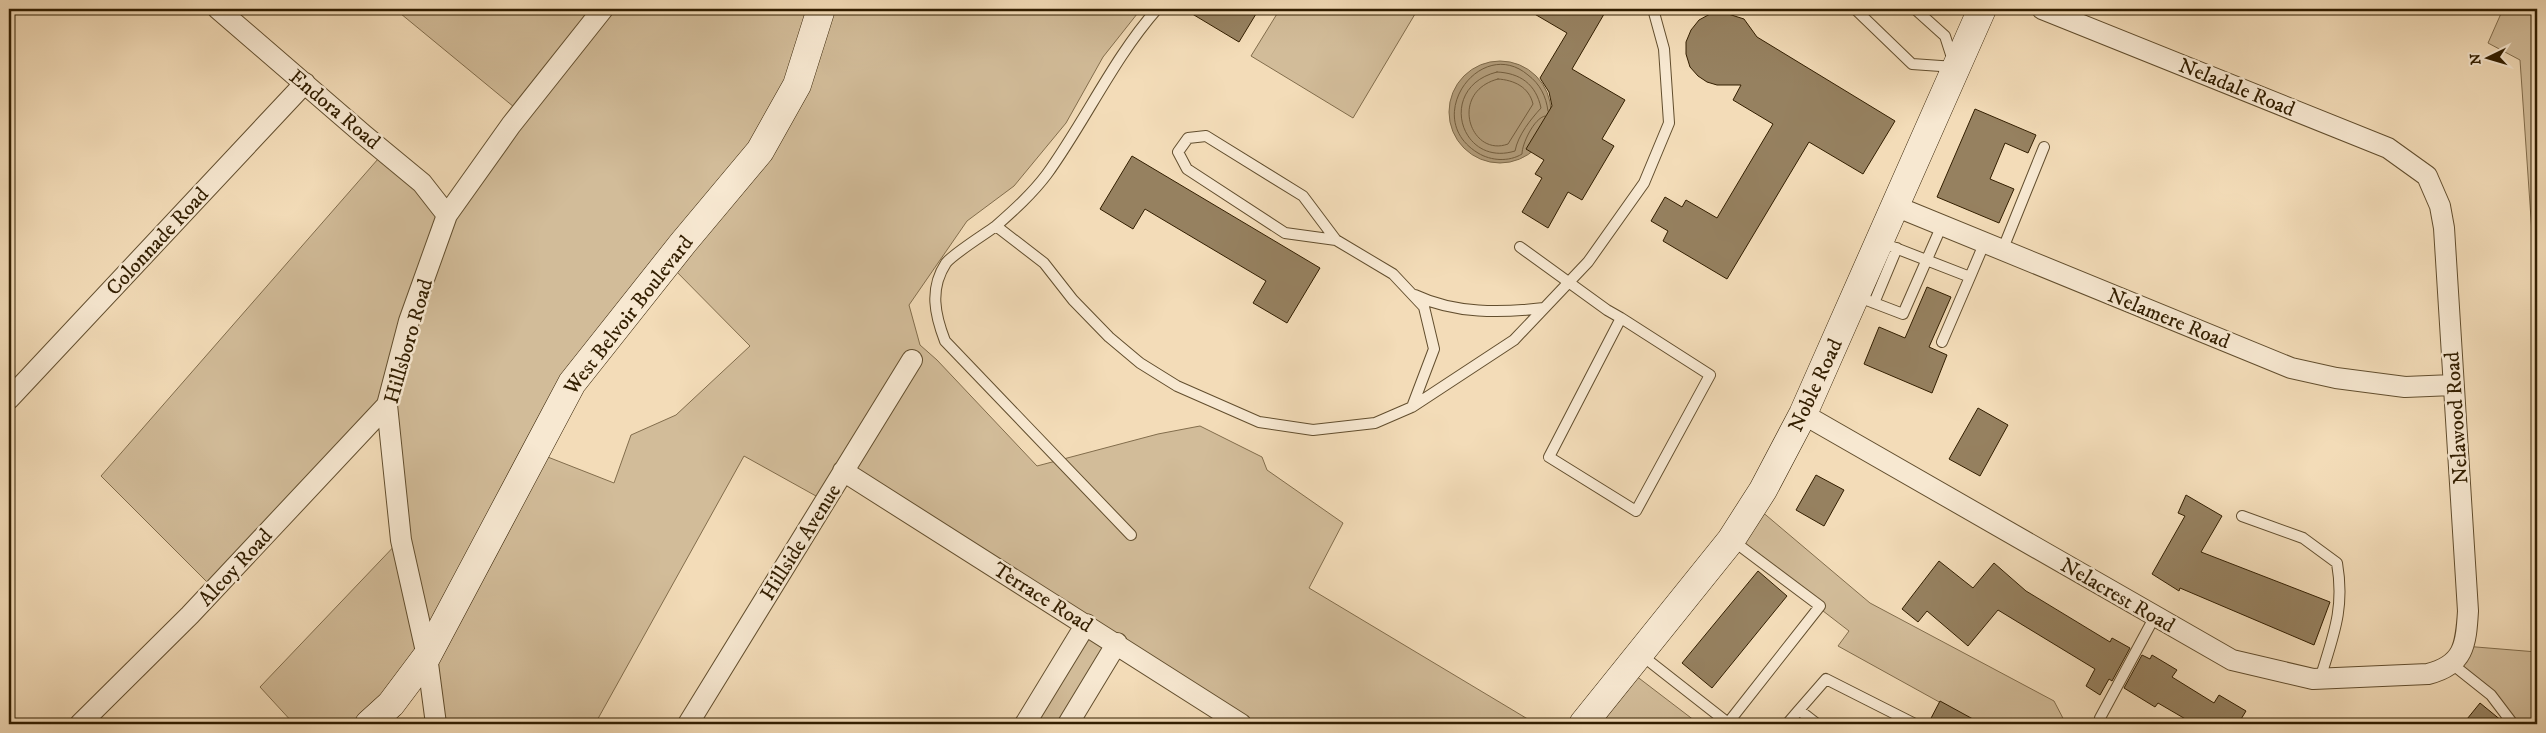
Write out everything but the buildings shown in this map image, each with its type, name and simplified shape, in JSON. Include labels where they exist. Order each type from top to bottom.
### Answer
[{"type":"street","name":"Endora Road","points":[[218,9],[422,183],[447,216]]},
{"type":"street","name":"Hillsboro Road","points":[[436,724],[427,656],[401,540],[387,405],[409,321],[447,216],[511,125],[603,9]]},
{"type":"street","name":"West Belvoir Boulevard","points":[[369,724],[391,704],[427,656],[572,383],[683,243],[760,151],[797,85],[821,9]]},
{"type":"street","name":"Noble Road","points":[[1583,724],[1731,540],[1763,490],[1865,299],[1888,245],[1895,206],[1982,9]]},
{"type":"street","name":"Neladale Road","points":[[2042,9],[2388,148],[2426,176]]},
{"type":"street","name":"Colonnade Road","points":[[9,399],[305,84]]},
{"type":"street","name":"Nelawood Road","points":[[2426,176],[2440,206],[2444,228],[2468,612],[2467,632],[2455,662]]},
{"type":"street","name":"Nelamere Road","points":[[1895,206],[2291,368],[2336,378],[2405,387],[2454,385]]},
{"type":"street","name":"Hillside Avenue","points":[[688,724],[912,360]]},
{"type":"street","name":"Alcoy Road","points":[[80,724],[190,615],[387,405]]},
{"type":"street","name":"Nelacrest Road","points":[[1803,414],[2232,660],[2268,670],[2320,679],[2428,674],[2445,670],[2455,662]]},
{"type":"street","name":"Terrace Road","points":[[843,471],[1117,643],[1241,724]]},
{"type":"street","points":[[1025,724],[1086,624]]},
{"type":"street","points":[[1068,724],[1117,643]]},
{"type":"lane","points":[[1131,535],[944,341],[935,317],[936,288],[947,262],[996,226],[1022,203],[1046,175],[1120,55],[1156,9]]},
{"type":"lane","points":[[996,226],[1044,263],[1073,300],[1108,337],[1140,363],[1177,386],[1258,422],[1313,430],[1375,423],[1412,406],[1514,340],[1588,262],[1644,183],[1669,123],[1664,49],[1653,9]]},
{"type":"lane","points":[[1855,9],[1912,64],[1955,67],[1944,36],[1915,9]]},
{"type":"lane","points":[[1336,240],[1286,233],[1187,168],[1178,152],[1188,138],[1206,136],[1303,196],[1336,240],[1392,274],[1424,307],[1434,349],[1412,406]]},
{"type":"lane","points":[[1942,342],[1970,277],[1993,247],[2044,147]]},
{"type":"lane","points":[[1865,299],[1903,314],[1942,225]]},
{"type":"lane","points":[[1888,245],[1970,277]]},
{"type":"lane","points":[[1520,247],[1621,318],[1710,374],[1636,511],[1549,457],[1621,318]]},
{"type":"lane","points":[[1410,292],[1430,302],[1503,313],[1544,308]]},
{"type":"lane","points":[[2242,516],[2302,538],[2337,563],[2341,588],[2339,617],[2320,679]]},
{"type":"lane","points":[[1640,654],[1728,723],[1820,606],[1731,540]]},
{"type":"lane","points":[[2104,724],[2100,718],[2155,616]]},
{"type":"lane","points":[[2455,662],[2491,695],[2514,724]]},
{"type":"lane","points":[[1787,724],[1826,680],[1915,724]]},
{"type":"lane","points":[[1799,710],[1818,724]]},
{"type":"shaded area","points":[[395,9],[1141,9],[1103,57],[1066,123],[1014,186],[967,221],[909,305],[920,345],[937,360],[1037,466],[1158,434],[1200,426],[1262,457],[1267,470],[1343,523],[1309,588],[1536,724],[1241,724],[1117,643],[1068,724],[1025,724],[1086,624],[844,471],[825,501],[744,456],[595,724],[436,724],[427,657],[369,724],[294,724],[260,687],[401,539],[387,406],[214,589],[101,476],[385,151],[447,215],[520,112]],"holes":[[[668,263],[750,346],[676,415],[631,435],[614,483],[535,452]]]},
{"type":"shaded area","points":[[1280,9],[1418,9],[1353,118],[1251,56]]},
{"type":"shaded area","points":[[2503,9],[2537,9],[2537,305],[2520,60],[2488,43]]},
{"type":"shaded area","points":[[1754,505],[1870,603],[2054,701],[2066,724],[1979,724],[1838,646],[1849,631],[1731,540]]},
{"type":"shaded area","points":[[2464,646],[2537,652],[2537,724],[2519,724],[2457,660]]},
{"type":"shaded area","points":[[1627,669],[1699,724],[1583,724]]},
{"type":"water","points":[[1500,61],[1520,65],[1536,76],[1547,92],[1551,112],[1547,132],[1536,148],[1520,159],[1500,163],[1480,159],[1464,148],[1453,132],[1449,112],[1453,92],[1464,76],[1480,65]]}]
